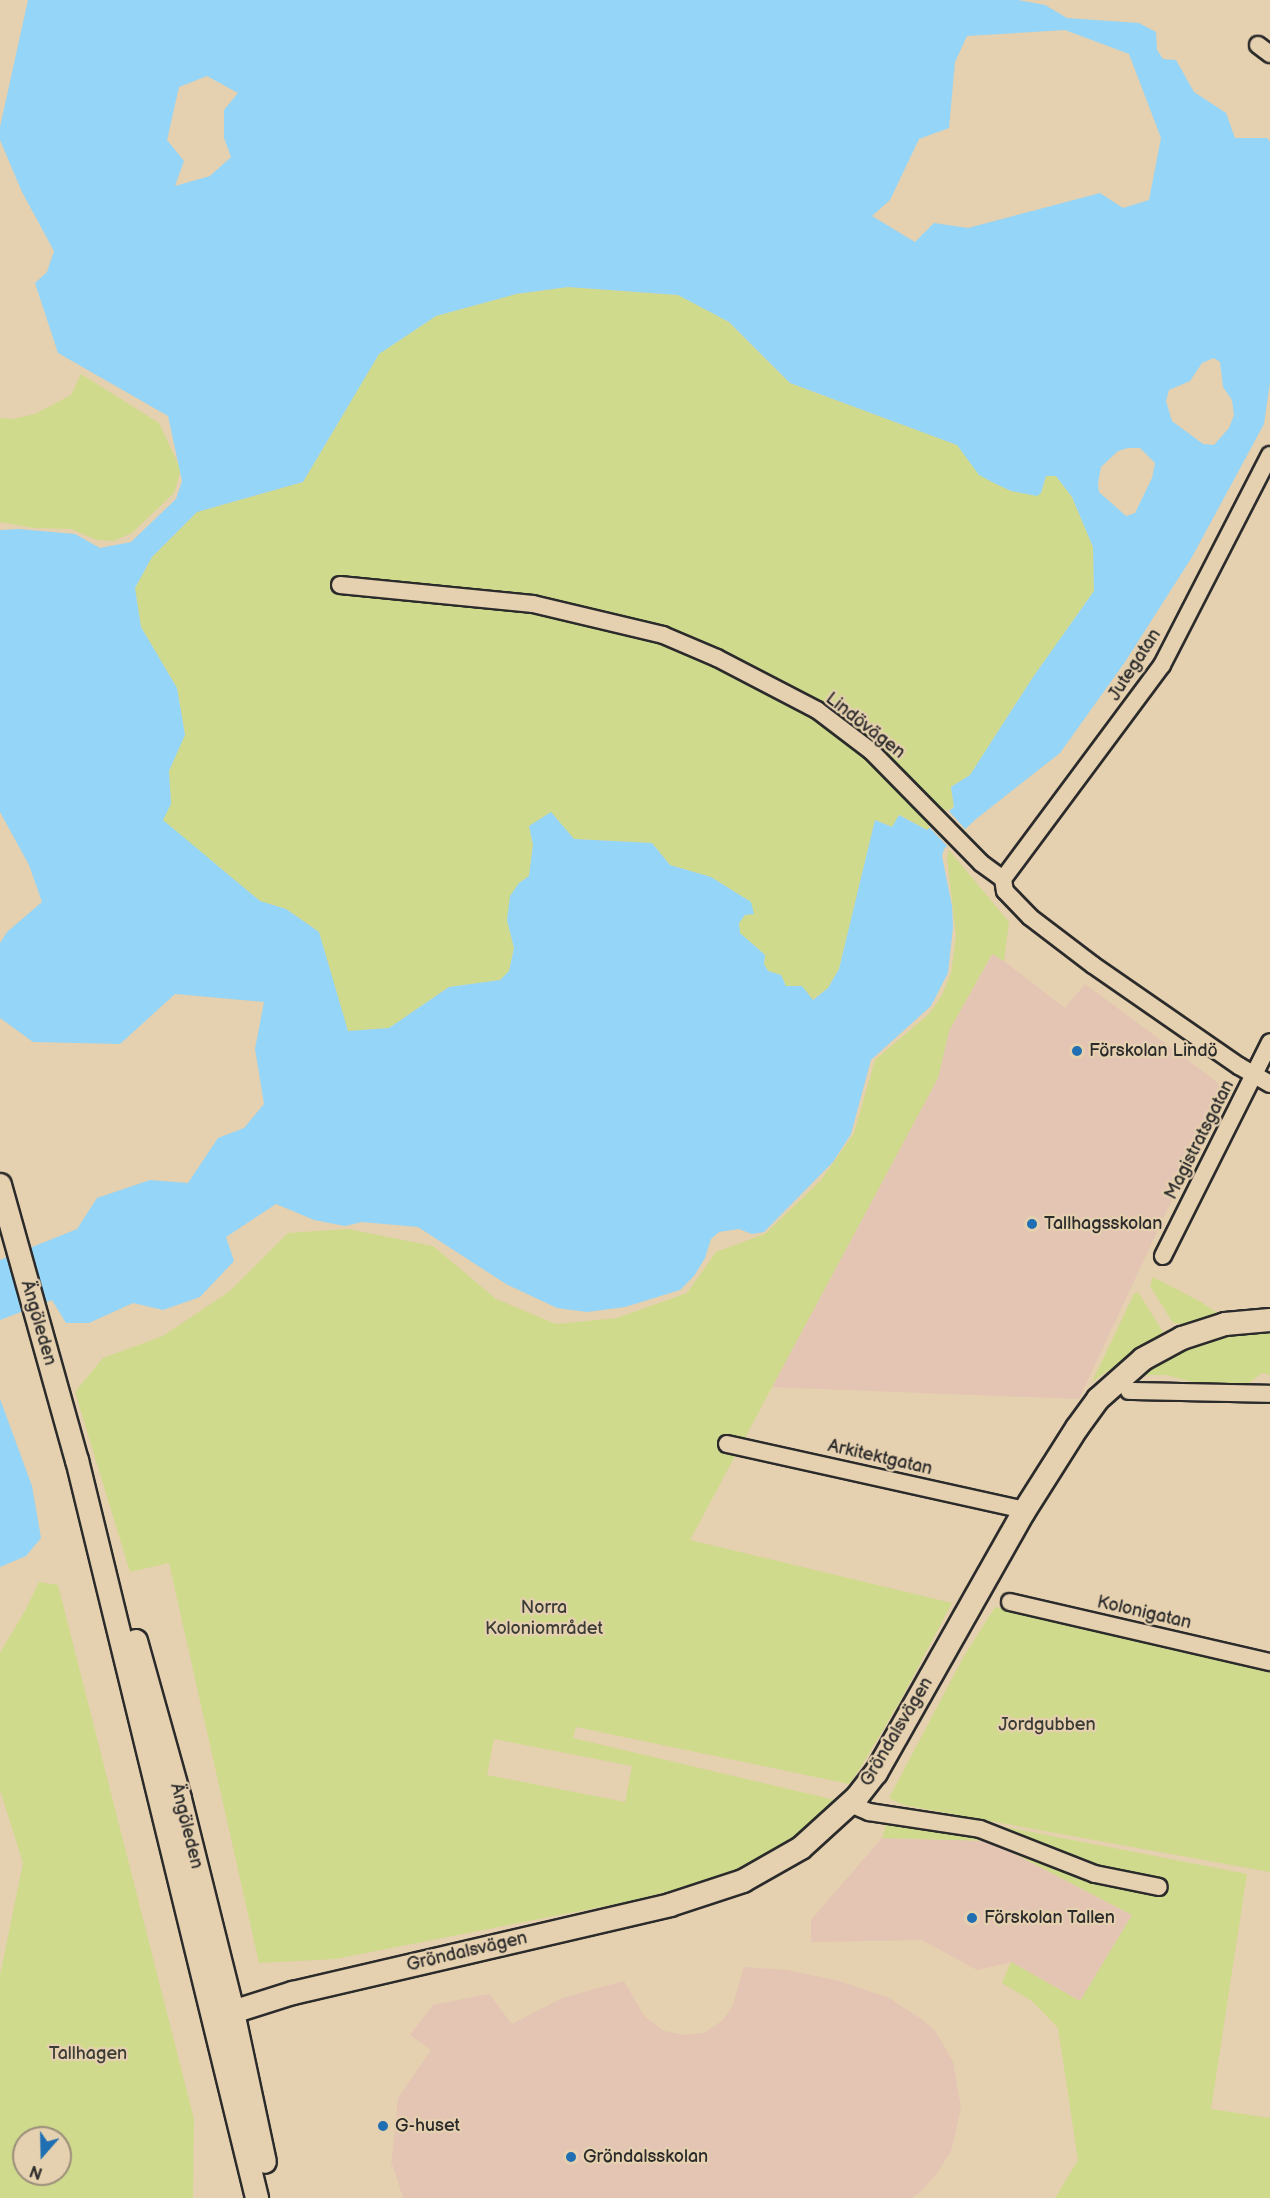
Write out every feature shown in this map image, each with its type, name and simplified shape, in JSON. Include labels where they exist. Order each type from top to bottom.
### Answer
[{"type":"street","name":"Jutegatan","points":[[1003,879],[1162,665],[1270,455]]},
{"type":"street","name":"Lindövägen","points":[[340,585],[533,604],[663,635],[717,658],[817,710],[871,751],[981,863],[1003,879],[1005,891],[1024,913],[1093,965],[1270,1084]]},
{"type":"street","name":"Magistratsgatan","points":[[1163,1256],[1270,1042]]},
{"type":"street","name":"Ängöleden","points":[[0,1185],[77,1460],[272,2198]]},
{"type":"street","name":"Gröndalsvägen","points":[[224,2015],[293,1993],[670,1905],[743,1881],[801,1848],[850,1804],[876,1773],[1023,1514],[1098,1399],[1152,1354],[1182,1338],[1225,1324],[1270,1320]]},
{"type":"street","points":[[1129,1391],[1270,1394]]},
{"type":"street","name":"Arkitektgatan","points":[[727,1444],[1015,1508],[1023,1514]]},
{"type":"street","name":"Kolonigatan","points":[[1010,1602],[1270,1662]]},
{"type":"street","points":[[850,1804],[869,1812],[980,1829],[1095,1874],[1159,1887]]},
{"type":"street","name":"Ängöleden","points":[[224,2015],[257,2198]]},
{"type":"shaded area","points":[[993,953],[1065,1008],[1085,984],[1217,1082],[1221,1090],[1220,1097],[1079,1399],[770,1387],[938,1078],[949,1031]]},
{"type":"shaded area","name":"Förskolan Tallen","points":[[882,1838],[990,1841],[1132,1915],[1080,2002],[1011,1962],[977,1970],[922,1940],[811,1942],[811,1920]]},
{"type":"shaded area","points":[[744,1967],[787,1970],[839,1981],[889,1998],[923,2020],[936,2032],[953,2062],[961,2108],[951,2151],[936,2175],[919,2193],[912,2198],[403,2198],[393,2166],[391,2166],[398,2098],[431,2050],[410,2035],[433,2005],[489,1994],[512,2024],[562,1998],[624,1981],[644,2016],[664,2031],[685,2035],[704,2033],[723,2020],[733,2005]]},
{"type":"green space","points":[[568,287],[678,295],[729,322],[790,383],[957,445],[979,474],[994,483],[1011,491],[1041,493],[1046,476],[1056,476],[1072,497],[1093,547],[1094,591],[1033,677],[970,775],[951,787],[954,806],[927,830],[900,815],[892,827],[875,820],[839,969],[828,988],[812,1000],[808,993],[786,986],[781,975],[768,971],[764,964],[765,955],[740,933],[739,923],[751,902],[711,877],[670,865],[652,843],[574,839],[551,812],[529,826],[533,845],[529,876],[519,883],[507,920],[514,948],[509,971],[500,980],[449,987],[389,1028],[347,1031],[319,932],[286,909],[260,901],[162,820],[171,804],[169,771],[185,734],[177,688],[141,627],[135,588],[152,557],[197,512],[303,482],[379,354],[436,316],[516,294]]},
{"type":"green space","points":[[81,374],[159,423],[181,470],[174,493],[132,533],[113,541],[97,540],[71,529],[33,528],[0,522],[0,418],[13,419],[35,414],[71,395]]},
{"type":"green space","name":"Norra Koloniområdet","points":[[949,850],[1009,922],[1004,961],[992,954],[949,1031],[938,1078],[690,1540],[952,1603],[899,1703],[861,1767],[849,1784],[576,1727],[573,1738],[835,1800],[831,1807],[798,1837],[753,1863],[708,1881],[626,1902],[335,1959],[259,1963],[169,1563],[130,1572],[75,1392],[103,1358],[163,1336],[230,1291],[288,1233],[348,1229],[433,1246],[496,1299],[556,1324],[617,1318],[687,1293],[716,1252],[765,1234],[821,1180],[854,1133],[875,1060],[929,1014],[942,995],[951,973],[956,936],[947,858]],"holes":[[[494,1739],[632,1766],[625,1802],[487,1775]]]},
{"type":"green space","points":[[1153,1277],[1219,1314],[1183,1324],[1173,1323],[1150,1286]]},
{"type":"green space","points":[[1138,1292],[1163,1332],[1092,1382],[1134,1294]]},
{"type":"green space","points":[[1270,1330],[1270,1375],[1262,1373],[1249,1383],[1196,1383],[1166,1375],[1144,1375],[1173,1353],[1216,1338]]},
{"type":"green space","name":"Tallhagen","points":[[39,1582],[58,1585],[194,2119],[193,2198],[0,2198],[0,1975],[23,1863],[0,1790],[0,1653]]},
{"type":"green space","name":"Jordgubben","points":[[995,1607],[1270,1667],[1270,1872],[903,1805],[889,1798],[964,1656]]},
{"type":"green space","points":[[892,1805],[1247,1874],[1211,2109],[1270,2118],[1270,2198],[1055,2198],[1078,2160],[1058,2028],[1032,2001],[1002,1983],[1011,1962],[1080,2001],[1132,1915],[990,1841],[882,1838]]},
{"type":"water","points":[[28,0],[1018,0],[1045,5],[1067,18],[1139,23],[1156,32],[1157,50],[1163,59],[1176,60],[1194,92],[1226,113],[1235,138],[1267,138],[1270,142],[1270,382],[1264,424],[1192,557],[1125,662],[1060,753],[976,819],[944,849],[942,856],[952,906],[953,927],[948,973],[931,1006],[871,1060],[851,1134],[833,1162],[764,1232],[752,1234],[739,1229],[719,1232],[711,1239],[705,1258],[694,1276],[680,1290],[625,1307],[587,1312],[557,1308],[506,1284],[418,1227],[362,1222],[345,1226],[314,1220],[276,1204],[226,1237],[234,1261],[200,1297],[163,1310],[133,1303],[89,1323],[66,1323],[52,1300],[0,1320],[0,1260],[77,1229],[97,1198],[150,1180],[188,1183],[218,1138],[244,1128],[264,1104],[255,1049],[264,1002],[175,994],[120,1044],[33,1042],[0,1018],[0,943],[7,932],[42,902],[29,865],[0,812],[0,530],[19,529],[75,534],[100,548],[131,542],[176,499],[182,481],[168,416],[58,353],[35,283],[47,272],[54,251],[22,192],[0,140],[0,127]],"holes":[[[1065,30],[1129,54],[1161,138],[1149,200],[1123,208],[1100,193],[968,228],[934,223],[915,242],[872,216],[890,200],[919,139],[949,128],[955,62],[967,36]],[[207,76],[238,93],[224,110],[224,138],[231,157],[210,176],[175,186],[184,161],[167,140],[179,87]],[[568,287],[678,295],[729,322],[790,383],[957,445],[979,475],[1011,491],[1037,496],[1041,493],[1046,476],[1056,476],[1072,497],[1093,547],[1094,591],[1033,677],[970,775],[951,787],[954,807],[927,830],[899,815],[892,827],[875,820],[839,969],[828,988],[813,1000],[802,986],[786,986],[781,975],[768,971],[764,964],[765,955],[740,933],[739,923],[745,915],[754,914],[751,902],[711,877],[670,865],[652,843],[574,839],[551,812],[529,826],[533,845],[529,876],[519,883],[510,896],[507,920],[514,948],[509,971],[500,980],[449,987],[389,1028],[348,1031],[319,932],[286,909],[260,901],[163,820],[171,804],[169,771],[185,735],[177,688],[141,627],[135,588],[152,557],[197,512],[303,482],[379,354],[436,316],[516,294]],[[1214,358],[1220,362],[1223,387],[1232,400],[1234,415],[1229,428],[1214,445],[1203,444],[1172,421],[1166,401],[1169,390],[1190,381],[1202,363]],[[1128,448],[1140,448],[1155,463],[1152,478],[1135,513],[1126,516],[1099,492],[1101,467],[1118,451]]]},
{"type":"water","points":[[0,1399],[32,1486],[41,1538],[26,1556],[0,1567]]},
{"type":"pier","points":[[947,809],[967,831],[949,848],[928,826]]},
{"type":"place","name":"Förskolan Lindö","points":[[1077,1051]]},
{"type":"place","name":"Tallhagsskolan","points":[[1032,1224]]},
{"type":"place","name":"Förskolan Tallen","points":[[972,1918]]},
{"type":"place","name":"G-huset","points":[[383,2126]]},
{"type":"place","name":"Gröndalsskolan","points":[[571,2157]]}]
